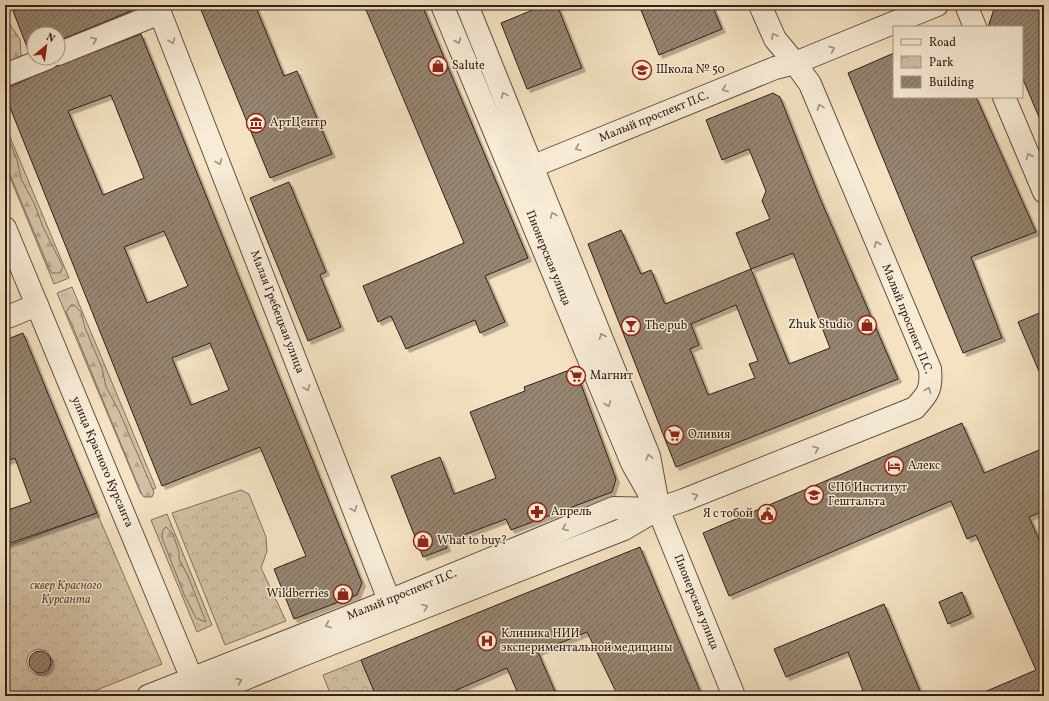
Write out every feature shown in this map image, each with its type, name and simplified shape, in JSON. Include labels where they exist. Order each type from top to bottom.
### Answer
[{"type":"street","name":"Пионерская улица","points":[[442,5],[523,170],[650,456],[658,509],[734,696]]},
{"type":"street","name":"Пионерская улица","points":[[467,5],[523,170]]},
{"type":"street","points":[[760,5],[775,39],[795,63]]},
{"type":"street","name":"Малый проспект П.С.","points":[[523,170],[775,68],[795,63],[937,5]]},
{"type":"street","points":[[966,5],[975,26]]},
{"type":"street","points":[[66,50],[159,9]]},
{"type":"street","name":"Малая Гребецкая улица","points":[[159,9],[392,610]]},
{"type":"street","name":"Малый проспект П.С.","points":[[203,696],[614,508],[658,509],[691,498],[915,408],[928,394],[931,382],[930,369],[810,84],[795,63]]},
{"type":"street","points":[[5,75],[28,66]]},
{"type":"street","points":[[1004,98],[1044,192]]},
{"type":"street","name":"улица Красного Курсанта","points":[[5,228],[195,687]]},
{"type":"street","points":[[5,318],[37,305]]},
{"type":"street","name":"Малый проспект П.С.","points":[[148,696],[195,687],[392,610]]},
{"type":"green space","points":[[5,23],[9,23],[20,39],[21,56],[5,64]]},
{"type":"green space","points":[[5,125],[69,278],[54,284],[5,165]]},
{"type":"green space","points":[[5,130],[17,160],[21,179],[34,203],[43,227],[63,267],[60,273],[52,273],[49,268],[5,163]]},
{"type":"green space","points":[[72,287],[156,488],[141,494],[57,293]]},
{"type":"green space","points":[[71,305],[74,305],[81,312],[85,328],[102,368],[106,387],[119,411],[154,492],[152,497],[144,497],[141,493],[66,312]]},
{"type":"green space","points":[[241,490],[249,494],[266,537],[267,551],[261,568],[286,621],[225,645],[172,513]]},
{"type":"green space","name":"сквер Красного Курсанта","points":[[97,513],[162,664],[82,696],[5,696],[5,547]],"holes":[[[39,649],[47,651],[53,662],[47,673],[40,675],[35,674],[28,666],[28,656],[32,652]]]},
{"type":"green space","points":[[167,514],[212,625],[197,632],[151,520]]},
{"type":"green space","points":[[166,527],[173,534],[179,552],[179,559],[188,576],[206,622],[196,618],[184,594],[162,538],[163,530]]},
{"type":"green space","points":[[361,660],[375,693],[368,696],[331,696],[323,675]]},
{"type":"building","points":[[29,5],[129,5],[131,11],[66,38],[66,26],[26,26],[26,44],[13,11]]},
{"type":"building","points":[[199,5],[255,5],[284,76],[297,71],[332,154],[270,178]]},
{"type":"building","points":[[364,5],[422,5],[528,258],[485,276],[505,322],[480,333],[475,320],[406,349],[391,316],[378,322],[363,286],[464,243]]},
{"type":"building","points":[[545,5],[557,5],[582,68],[527,89],[501,23]]},
{"type":"building","points":[[639,5],[712,5],[722,29],[659,55]]},
{"type":"building","points":[[1004,5],[1044,5],[1044,129],[1023,79],[1023,26],[988,26],[994,9]]},
{"type":"building","points":[[141,34],[362,583],[357,595],[294,619],[274,569],[306,556],[260,447],[162,486],[5,95],[5,89],[57,66],[66,66],[66,63]],"holes":[[[111,95],[144,178],[103,195],[68,111]],[[164,231],[188,286],[147,303],[124,247]],[[210,343],[229,390],[191,405],[172,358]]]},
{"type":"building","points":[[893,53],[893,98],[976,98],[1036,232],[971,257],[1002,338],[963,353],[848,73]]},
{"type":"building","points":[[773,93],[780,97],[819,196],[898,379],[676,467],[588,244],[621,230],[641,274],[651,270],[665,304],[751,269],[736,233],[770,219],[762,201],[766,191],[749,149],[722,160],[706,120]],"holes":[[[793,253],[830,348],[789,364],[751,269]],[[736,305],[758,361],[749,364],[755,378],[708,395],[690,349],[699,345],[691,324]]]},
{"type":"building","points":[[289,182],[326,272],[320,275],[341,327],[308,341],[250,198]]},
{"type":"building","points":[[1044,311],[1044,383],[1018,322]]},
{"type":"building","points":[[23,333],[97,513],[5,545],[5,511],[31,502],[15,458],[5,462],[5,340]]},
{"type":"building","points":[[575,368],[616,479],[612,492],[511,530],[506,519],[445,542],[447,548],[423,557],[391,476],[440,457],[454,494],[496,478],[470,412],[525,391],[524,387]]},
{"type":"building","points":[[962,423],[984,473],[1044,448],[1044,511],[1029,517],[1044,551],[1044,696],[975,696],[1036,670],[976,535],[967,539],[951,501],[729,596],[703,533]]},
{"type":"building","points":[[640,547],[702,696],[618,696],[587,632],[538,652],[557,696],[519,696],[507,668],[443,696],[376,696],[361,660]]},
{"type":"building","points":[[962,592],[971,614],[948,624],[939,602]]},
{"type":"building","points":[[884,604],[922,696],[865,696],[848,652],[786,677],[774,649]]},
{"type":"building","points":[[40,651],[48,654],[51,662],[48,670],[40,673],[32,670],[29,662],[32,654]]},
{"type":"place","name":"Salute","points":[[438,66]]},
{"type":"place","name":"Школа № 50","points":[[642,70]]},
{"type":"place","name":"АртЦентр","points":[[256,123]]},
{"type":"place","name":"Zhuk Studio","points":[[867,325]]},
{"type":"place","name":"The pub","points":[[631,326]]},
{"type":"place","name":"Магнит","points":[[576,376]]},
{"type":"place","name":"Оливия","points":[[674,435]]},
{"type":"place","name":"Алекс","points":[[894,466]]},
{"type":"place","name":"СПб Институт Гештальта","points":[[814,495]]},
{"type":"place","name":"Апрель","points":[[537,512]]},
{"type":"place","name":"Я с тобой","points":[[767,514]]},
{"type":"place","name":"What to buy?","points":[[423,541]]},
{"type":"place","name":"Wildberries","points":[[343,594]]},
{"type":"place","name":"Клиника НИИ экспериментальной медицины","points":[[487,641]]}]
